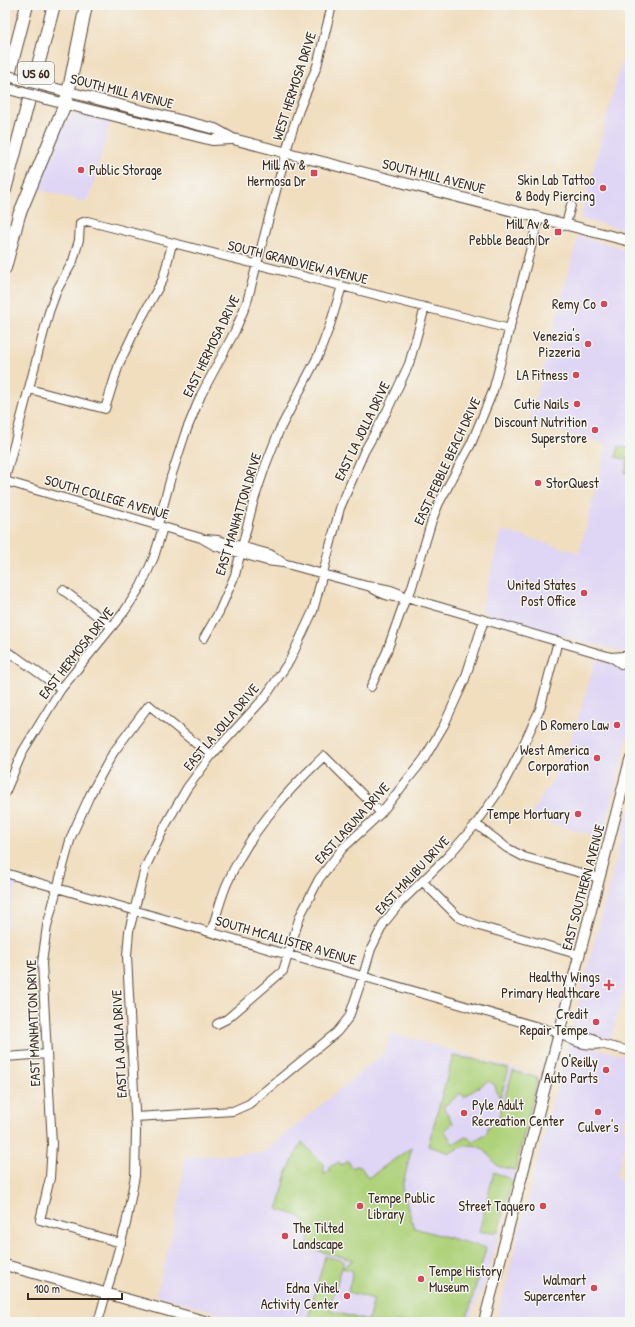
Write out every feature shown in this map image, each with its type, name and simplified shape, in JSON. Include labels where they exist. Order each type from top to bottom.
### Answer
[{"type":"highway","name":"US 60","points":[[5,88],[27,5]]},
{"type":"highway","name":"US 60","points":[[5,190],[54,5]]},
{"type":"highway","points":[[5,268],[19,215],[68,92],[86,5]]},
{"type":"main road","name":"SOUTH MILL AVENUE","points":[[5,76],[215,129],[231,139]]},
{"type":"main road","name":"SOUTH MILL AVENUE","points":[[5,88],[212,140],[231,139],[630,241]]},
{"type":"main road","name":"EAST SOUTHERN AVENUE","points":[[484,1322],[630,760]]},
{"type":"main road","points":[[5,1265],[106,1293],[185,1320],[208,1322]]},
{"type":"street","name":"WEST HERMOSA DRIVE","points":[[286,153],[297,116],[317,66],[332,5]]},
{"type":"street","name":"EAST HERMOSA DRIVE","points":[[5,793],[23,751],[61,689],[112,628],[134,599],[146,577],[154,557],[171,478],[185,434],[201,395],[244,312],[286,153]]},
{"type":"street","points":[[566,224],[571,205]]},
{"type":"street","name":"EAST PEBBLE BEACH DRIVE","points":[[371,687],[387,651],[406,597],[411,590],[426,536],[436,509],[471,444],[498,376],[539,217]]},
{"type":"street","name":"SOUTH GRANDVIEW AVENUE","points":[[29,389],[49,312],[57,290],[73,261],[79,240],[80,223],[87,221],[172,244],[510,329]]},
{"type":"street","points":[[5,480],[29,389],[105,409],[119,364],[136,328],[163,278],[172,244]]},
{"type":"street","name":"EAST MANHATTON DRIVE","points":[[204,638],[220,612],[236,575],[253,503],[272,448],[279,431],[319,354],[342,286]]},
{"type":"street","name":"EAST LA JOLLA DRIVE","points":[[98,1322],[126,1224],[135,1176],[136,1117],[127,956],[129,931],[145,868],[165,826],[187,788],[211,756],[265,697],[290,660],[313,611],[340,508],[364,452],[387,411],[409,364],[425,307]]},
{"type":"street","name":"SOUTH COLLEGE AVENUE","points":[[5,480],[201,538],[218,540],[241,550],[270,554],[283,562],[367,586],[380,593],[397,598],[406,597],[558,641],[611,657],[621,664],[630,666]]},
{"type":"street","points":[[63,590],[112,628]]},
{"type":"street","name":"EAST LAGUNA DRIVE","points":[[217,1024],[227,1019],[283,971],[300,916],[319,879],[343,848],[381,813],[424,759],[444,725],[466,679],[484,620]]},
{"type":"street","name":"EAST MALIBU DRIVE","points":[[136,1117],[233,1111],[249,1104],[337,1032],[349,1017],[371,949],[384,923],[400,903],[449,855],[476,824],[500,788],[521,750],[540,709],[558,641]]},
{"type":"street","points":[[5,651],[15,656],[61,689]]},
{"type":"street","name":"SOUTH COLLEGE AVENUE","points":[[611,657],[624,656],[630,658]]},
{"type":"street","name":"EAST MANHATTON DRIVE","points":[[121,1243],[40,1220],[50,1178],[52,1144],[42,963],[47,926],[72,837],[90,795],[112,753],[149,705],[211,756]]},
{"type":"street","points":[[211,932],[226,886],[247,845],[270,812],[300,779],[324,756],[381,813]]},
{"type":"street","points":[[476,824],[507,848],[524,857],[600,878]]},
{"type":"street","name":"SOUTH MCALLISTER AVENUE","points":[[5,873],[559,1033],[579,1043],[591,1046],[600,1044],[630,1052]]},
{"type":"street","points":[[423,882],[458,918],[479,926],[580,955]]},
{"type":"street","points":[[5,1057],[47,1054]]},
{"type":"shaded area","points":[[630,29],[630,231],[580,219]]},
{"type":"shaded area","points":[[77,113],[84,113],[111,119],[90,197],[85,202],[35,187],[66,120]]},
{"type":"shaded area","points":[[578,236],[630,250],[630,654],[488,617],[486,613],[481,611],[502,530],[579,553],[583,539],[607,444],[529,424]]},
{"type":"shaded area","points":[[596,658],[630,668],[630,729],[602,838],[543,821],[531,815],[562,764],[582,706]]},
{"type":"shaded area","points":[[630,804],[630,967],[611,1040],[576,1030],[573,1028],[573,1024]]},
{"type":"shaded area","points":[[5,873],[19,877],[10,907],[6,932],[5,952]]},
{"type":"shaded area","points":[[392,1033],[540,1076],[485,1283],[474,1308],[470,1322],[250,1322],[156,1295],[172,1235],[180,1196],[185,1157],[262,1153],[384,1053]]},
{"type":"shaded area","points":[[572,1043],[630,1057],[630,1113],[624,1119],[623,1124],[624,1129],[628,1133],[617,1176],[620,1179],[630,1182],[630,1322],[496,1322],[567,1046]]},
{"type":"green space","points":[[619,446],[630,449],[630,474],[625,473],[628,460],[616,457]]},
{"type":"green space","points":[[453,1056],[473,1059],[509,1069],[500,1099],[494,1084],[488,1081],[464,1097],[461,1093],[443,1107],[453,1123],[445,1131],[453,1144],[465,1137],[469,1138],[472,1142],[487,1133],[488,1127],[497,1122],[513,1071],[538,1078],[515,1170],[497,1166],[487,1153],[477,1146],[465,1146],[450,1153],[428,1146]]},
{"type":"green space","points":[[302,1142],[324,1164],[324,1175],[330,1171],[328,1168],[339,1162],[341,1165],[348,1161],[352,1168],[356,1166],[361,1167],[368,1178],[412,1147],[402,1188],[414,1228],[486,1248],[466,1322],[307,1322],[325,1256],[344,1261],[330,1306],[331,1311],[368,1321],[374,1299],[348,1292],[353,1271],[342,1268],[353,1260],[308,1248],[308,1230],[304,1220],[295,1215],[278,1210],[287,1172]]},
{"type":"green space","points":[[494,1172],[512,1180],[498,1232],[479,1232]]},
{"type":"place","name":"Public Storage","points":[[81,170]]},
{"type":"place","name":"Mill Av & Hermosa Dr","points":[[314,173]]},
{"type":"place","name":"Skin Lab Tattoo & Body Piercing","points":[[603,188]]},
{"type":"place","name":"Mill Av & Pebble Beach Dr","points":[[558,232]]},
{"type":"place","name":"Remy Co","points":[[604,304]]},
{"type":"place","name":"Venezia's Pizzeria","points":[[588,344]]},
{"type":"place","name":"LA Fitness","points":[[576,375]]},
{"type":"place","name":"Cutie Nails","points":[[577,404]]},
{"type":"place","name":"Discount Nutrition Superstore","points":[[595,430]]},
{"type":"place","name":"StorQuest","points":[[538,483]]},
{"type":"place","name":"United States Post Office","points":[[584,593]]},
{"type":"place","name":"D Romero Law","points":[[617,725]]},
{"type":"place","name":"West America Corporation","points":[[597,758]]},
{"type":"place","name":"Tempe Mortuary","points":[[578,814]]},
{"type":"place","name":"Healthy Wings Primary Healthcare","points":[[609,985]]},
{"type":"place","name":"Credit Repair Tempe","points":[[596,1022]]},
{"type":"place","name":"O'Reilly Auto Parts","points":[[606,1070]]},
{"type":"place","name":"Culver's","points":[[598,1112]]},
{"type":"place","name":"Pyle Adult Recreation Center","points":[[464,1113]]},
{"type":"place","name":"Tempe Public Library","points":[[360,1206]]},
{"type":"place","name":"Street Taquero","points":[[543,1206]]},
{"type":"place","name":"The Tilted Landscape","points":[[285,1236]]},
{"type":"place","name":"Tempe History Museum","points":[[421,1279]]},
{"type":"place","name":"Walmart Supercenter","points":[[594,1288]]},
{"type":"place","name":"Edna Vihel Activity Center","points":[[347,1296]]}]
